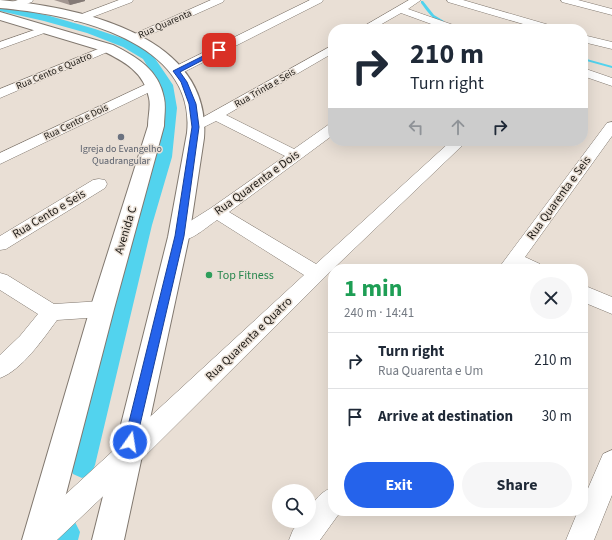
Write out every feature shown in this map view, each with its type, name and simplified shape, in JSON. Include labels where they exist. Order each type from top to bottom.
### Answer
[{"type":"main road","points":[[10,6],[78,19],[134,38],[156,50],[165,58],[184,82],[193,104],[196,127],[180,236],[126,457],[108,540]]},
{"type":"main road","name":"Avenida C","points":[[10,6],[43,30],[108,48],[124,56],[138,66],[150,78],[157,99],[156,126],[102,309],[38,540]]},
{"type":"street","points":[[78,19],[128,0]]},
{"type":"street","name":"Rua Quarenta","points":[[134,38],[219,0]]},
{"type":"street","points":[[176,71],[318,0]]},
{"type":"street","points":[[374,24],[416,0]]},
{"type":"street","points":[[452,0],[535,24]]},
{"type":"street","points":[[566,0],[612,12]]},
{"type":"street","points":[[400,9],[441,24]]},
{"type":"street","points":[[0,46],[43,30]]},
{"type":"street","points":[[588,39],[612,46]]},
{"type":"street","name":"Rua Cento e Quatro","points":[[0,94],[108,48]]},
{"type":"street","name":"Rua Trinta e Seis","points":[[196,127],[328,51]]},
{"type":"street","points":[[588,74],[612,82]]},
{"type":"street","name":"Rua Cento e Dois","points":[[0,159],[153,85]]},
{"type":"street","points":[[217,116],[295,155]]},
{"type":"street","name":"Rua Quarenta e Seis","points":[[510,264],[612,126]]},
{"type":"street","name":"Rua Quarenta e Dois","points":[[180,236],[217,212],[328,132]]},
{"type":"street","name":"Rua Quarenta e Quatro","points":[[38,540],[317,274],[455,146]]},
{"type":"street","name":"Rua Cento e Seis","points":[[0,244],[99,184]]},
{"type":"street","points":[[217,212],[317,274]]},
{"type":"street","points":[[0,280],[51,312],[102,309]]},
{"type":"street","points":[[588,295],[612,306]]},
{"type":"street","points":[[0,368],[12,358],[35,333],[51,312]]},
{"type":"street","points":[[580,540],[612,463]]},
{"type":"street","points":[[303,540],[328,507]]},
{"type":"waterway","points":[[422,2],[433,16],[443,22]]},
{"type":"waterway","points":[[0,8],[46,18],[91,31],[127,44],[148,57],[166,85],[170,108],[164,157],[143,225],[82,465]]},
{"type":"waterway","points":[[588,60],[612,67]]},
{"type":"waterway","points":[[63,540],[65,532]]},
{"type":"place","name":"Igreja do Evangelho Quadrangular","points":[[121,137]]},
{"type":"place","name":"Top Fitness","points":[[209,275]]},
{"type":"route","points":[[130,442],[180,236],[196,127],[193,104],[184,82],[176,71],[219,50]]}]
